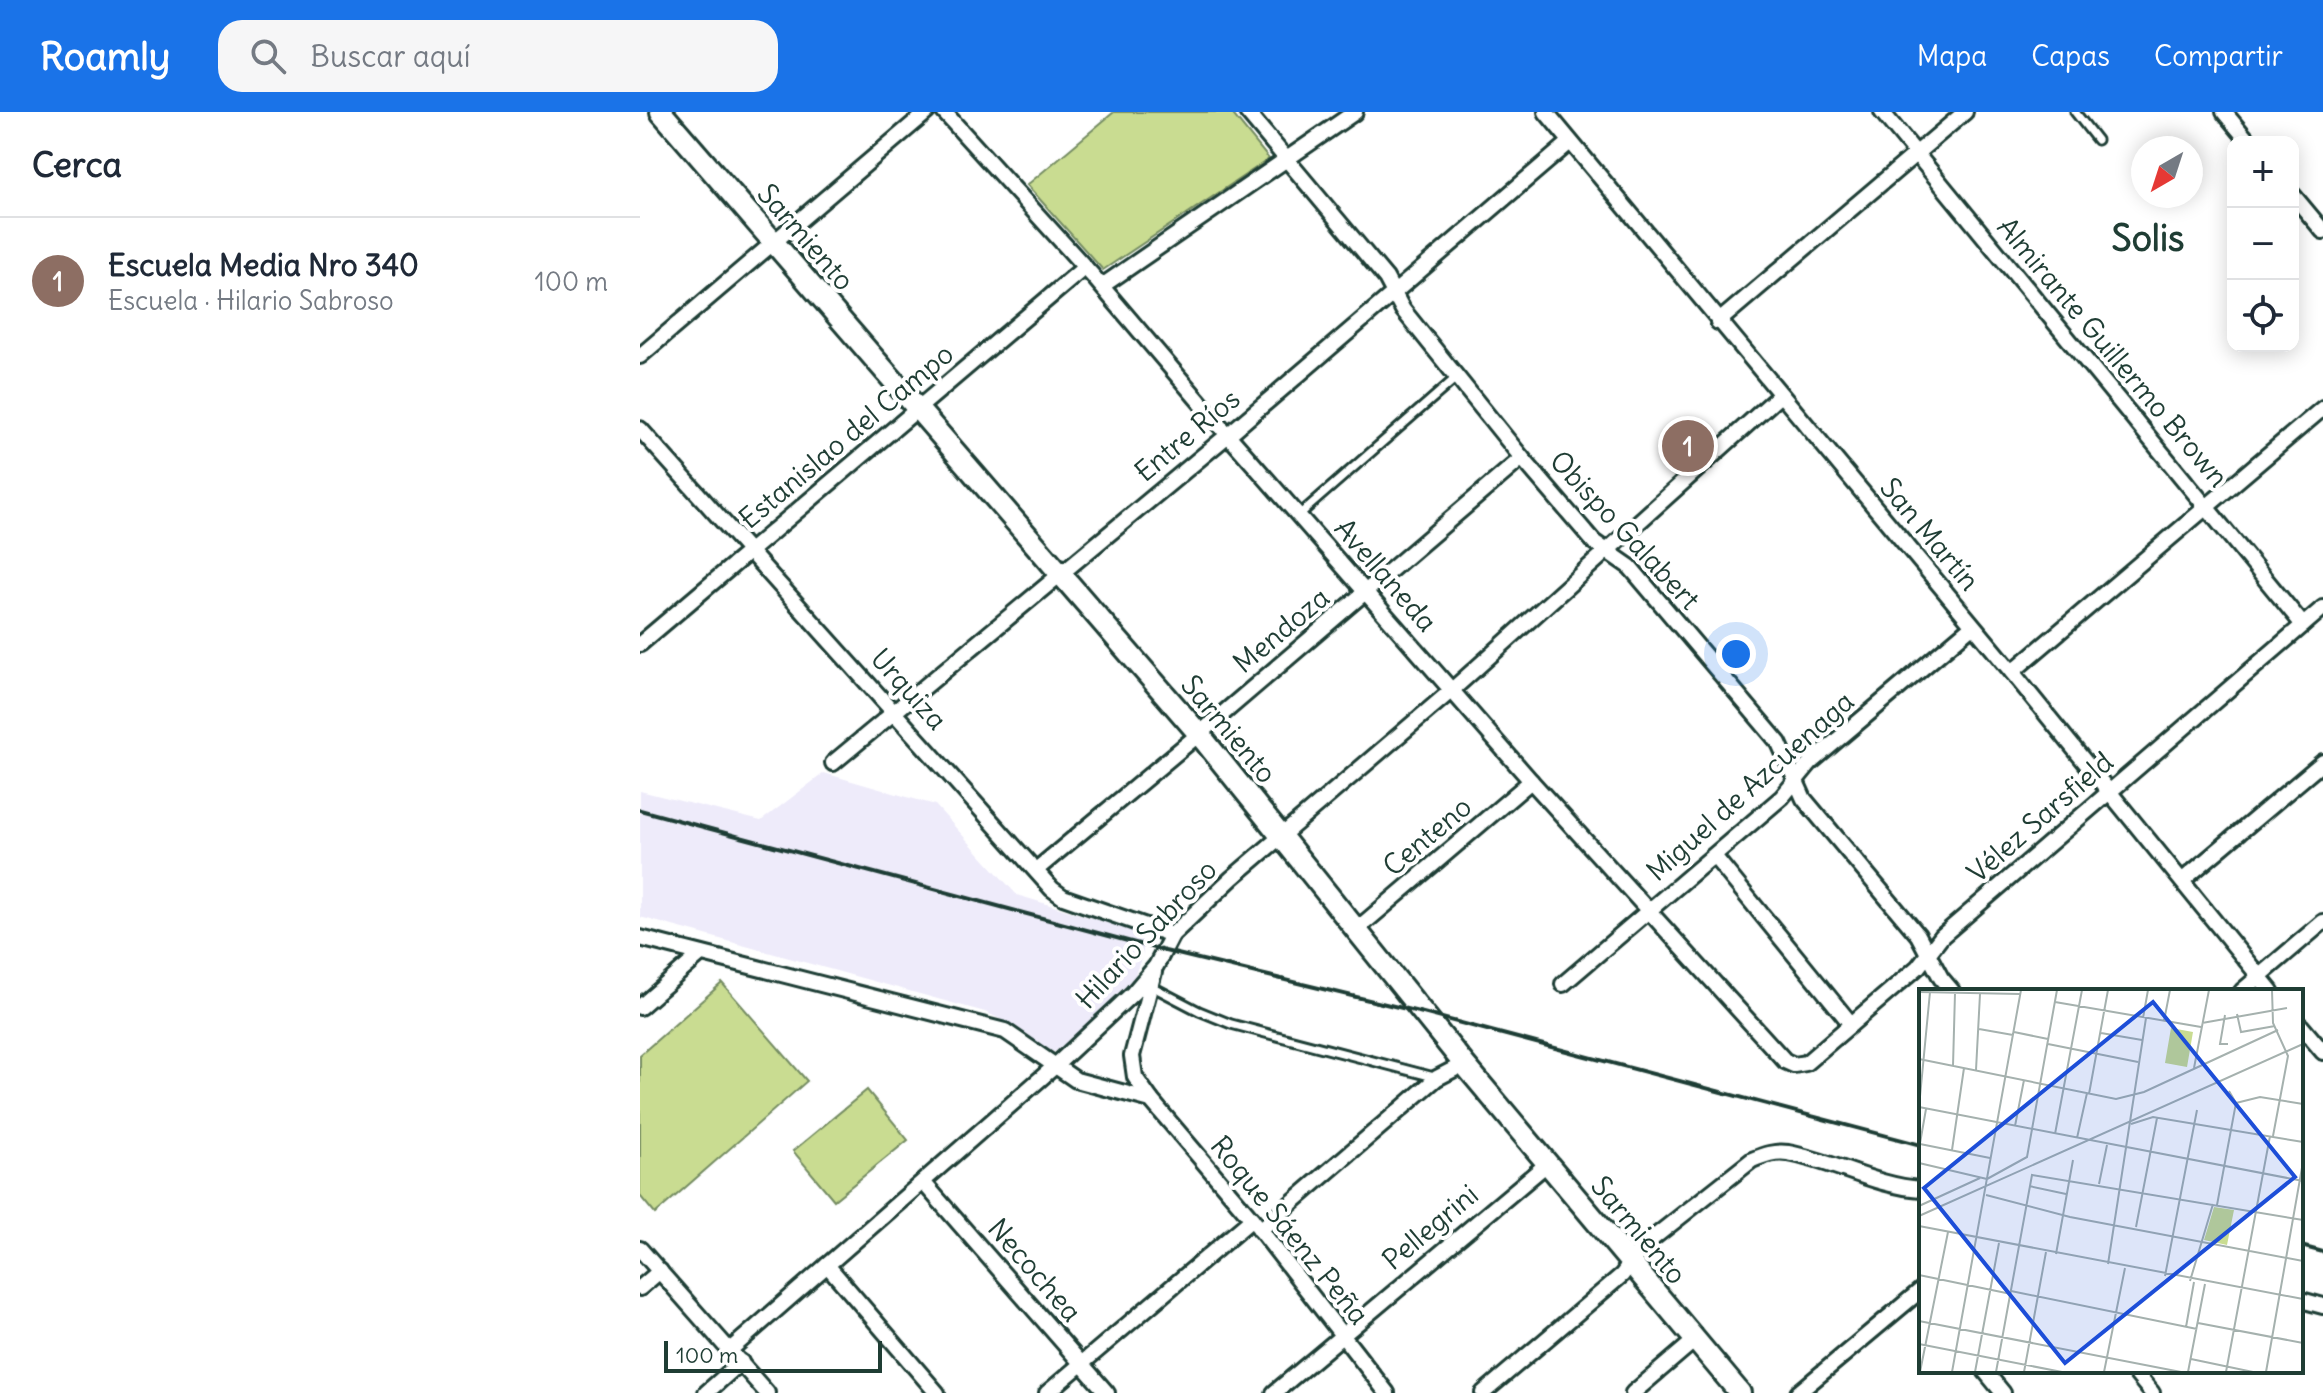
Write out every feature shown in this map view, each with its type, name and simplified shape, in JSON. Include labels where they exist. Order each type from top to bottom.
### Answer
[{"type":"street","name":"Sarmiento","points":[[661,112],[1199,734],[1464,1064],[1740,1393]]},
{"type":"street","points":[[640,356],[927,112]]},
{"type":"street","name":"Avellaneda","points":[[944,112],[1102,286],[1531,781],[1785,1061],[1794,1065]]},
{"type":"street","name":"Obispo Galabert","points":[[1247,112],[1386,278],[1403,310],[1522,458],[1594,542],[1630,567],[1779,743],[1804,799],[1918,935],[1950,989]]},
{"type":"street","points":[[1102,286],[1355,112]]},
{"type":"street","name":"San Martín","points":[[1546,112],[2012,672],[2269,989]]},
{"type":"street","name":"Almirante Guillermo Brown","points":[[1882,112],[2303,625]]},
{"type":"street","points":[[1718,322],[1965,112]]},
{"type":"street","points":[[2224,112],[2244,136]]},
{"type":"street","name":"Entre Ríos","points":[[833,763],[1228,435],[1570,142]]},
{"type":"street","points":[[2299,202],[2323,231]]},
{"type":"street","name":"Estanislao del Campo","points":[[640,644],[1085,267]]},
{"type":"street","name":"Hilario Sabroso","points":[[730,1350],[1055,1066],[1133,993],[1156,966],[1172,935],[1232,878],[1452,690],[1780,395]]},
{"type":"street","points":[[2012,672],[2323,408]]},
{"type":"street","name":"Urquiza","points":[[640,429],[1052,889],[1063,897],[1172,935]]},
{"type":"street","name":"Mendoza","points":[[1036,870],[1522,458]]},
{"type":"street","name":"Vélez Sarsfield","points":[[1794,1065],[1806,1063],[1918,967],[1942,936],[2303,625],[2321,613]]},
{"type":"street","name":"Miguel de Azcuenaga","points":[[1563,984],[1782,797],[1810,763],[1972,626]]},
{"type":"street","points":[[2183,880],[2323,762]]},
{"type":"street","name":"Centeno","points":[[1356,930],[1531,781]]},
{"type":"street","points":[[1714,856],[1851,1024]]},
{"type":"street","points":[[2244,989],[2323,922]]},
{"type":"street","points":[[640,938],[1005,1031],[1076,1080],[1151,1100]]},
{"type":"street","points":[[640,1007],[701,954]]},
{"type":"street","name":"Roque Sáenz Peña","points":[[1156,966],[1132,1056],[1135,1077],[1387,1393]]},
{"type":"street","points":[[2303,1028],[2323,1052]]},
{"type":"street","points":[[1047,1393],[1437,1078],[1464,1064]]},
{"type":"street","points":[[1483,1393],[1622,1275],[1643,1246],[1752,1160],[1766,1153],[1786,1152],[1870,1178],[1919,1189]]},
{"type":"street","name":"Pellegrini","points":[[1274,1393],[1548,1163]]},
{"type":"street","name":"Necochea","points":[[923,1182],[1107,1393]]},
{"type":"street","points":[[640,1249],[767,1393]]},
{"type":"street","points":[[827,1265],[937,1393]]},
{"type":"street","points":[[640,1288],[660,1271]]},
{"type":"street","points":[[1798,1393],[1919,1293]]},
{"type":"street","points":[[2303,1301],[2323,1306]]},
{"type":"street","points":[[1633,1393],[1695,1340]]},
{"type":"street","points":[[706,1393],[741,1362]]},
{"type":"street","points":[[1987,1373],[2003,1393]]},
{"type":"street","points":[[2136,1373],[2152,1393]]},
{"type":"lane","points":[[2075,112],[2097,140]]},
{"type":"lane","points":[[1299,515],[1457,377]]},
{"type":"lane","points":[[1151,986],[1231,1024],[1437,1078]]},
{"type":"shaded area","points":[[824,773],[935,805],[1017,895],[1135,931],[1141,937],[1143,953],[1135,975],[1117,997],[1056,1051],[1048,1053],[985,1012],[640,917],[640,791],[761,821]]},
{"type":"green space","points":[[1114,112],[1231,112],[1269,159],[1103,270],[1027,185]]},
{"type":"green space","points":[[722,983],[807,1081],[655,1214],[640,1196],[640,1055]]},
{"type":"green space","points":[[867,1090],[908,1140],[834,1200],[793,1151]]},
{"type":"railway","points":[[640,810],[1165,951],[1423,1013],[1919,1144]]},
{"type":"railway","points":[[2303,1247],[2323,1252]]},
{"type":"place","name":"Escuela Media Nro 340","points":[[1688,446]]},
{"type":"district","name":"Solis","points":[[2148,238]]}]
